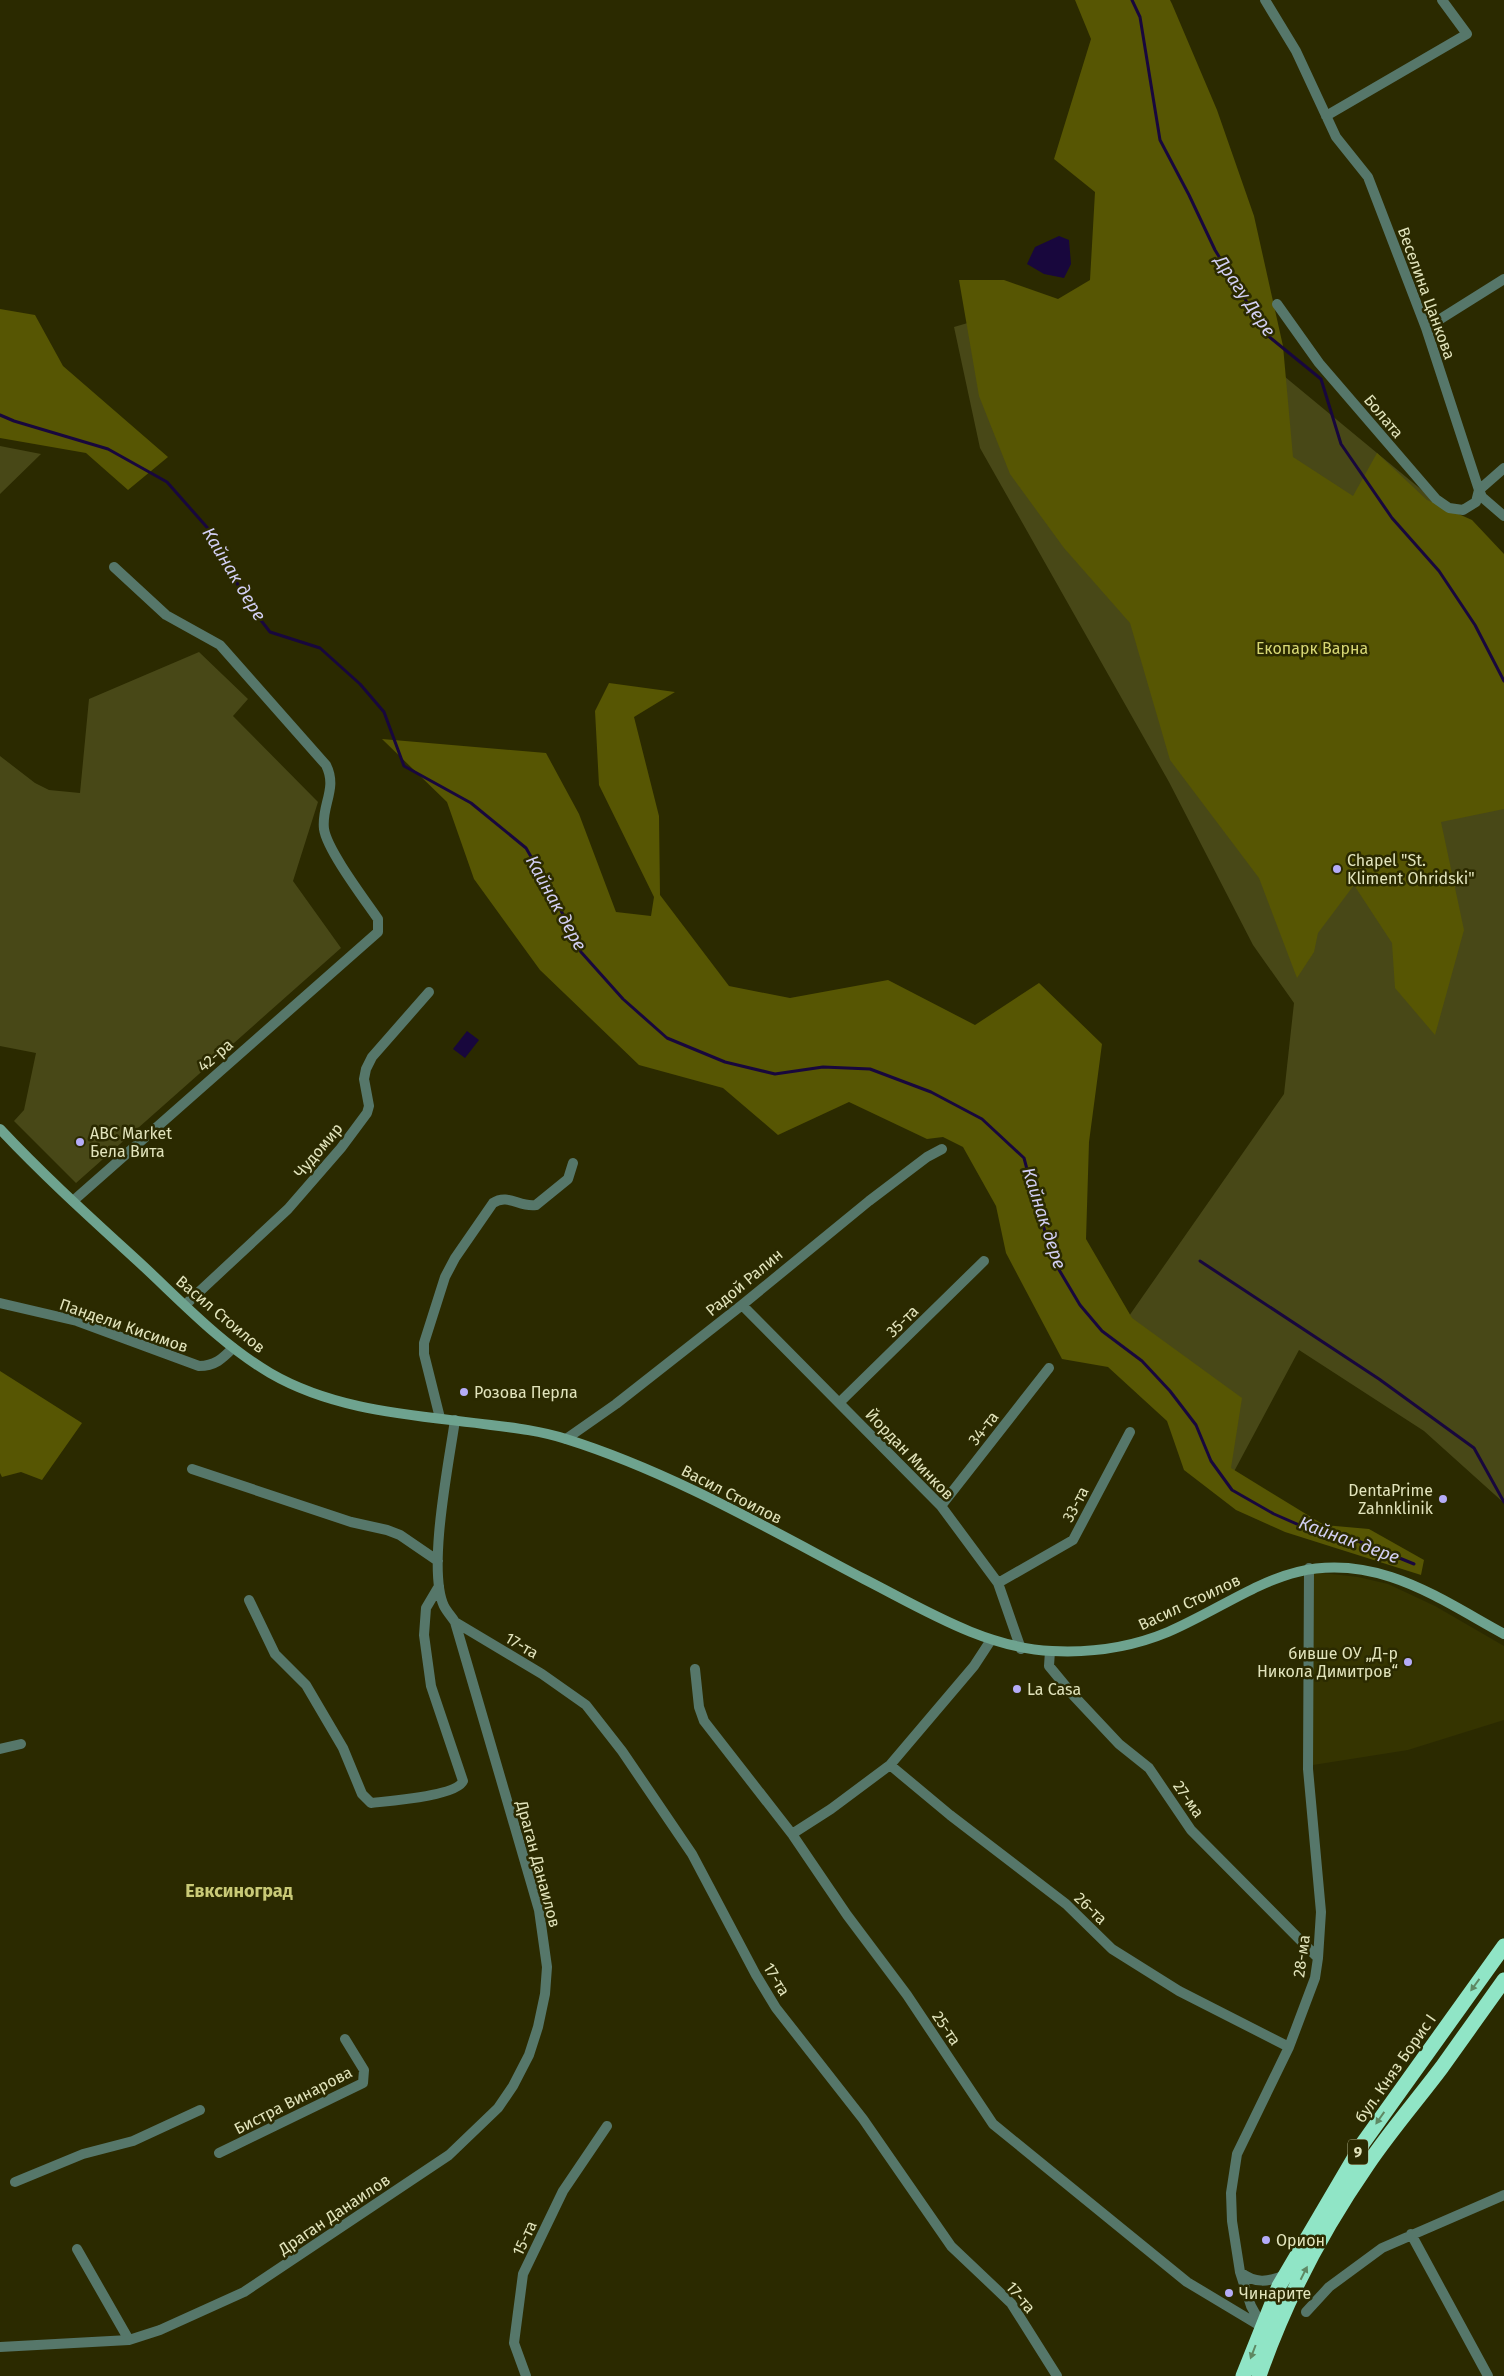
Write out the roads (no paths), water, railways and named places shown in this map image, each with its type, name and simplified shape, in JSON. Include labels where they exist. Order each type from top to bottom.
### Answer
[{"type":"highway","name":"бул. Княз Борис I","points":[[1243,2376],[1285,2275],[1363,2143],[1504,1946]]},
{"type":"highway","name":"9","points":[[1259,2376],[1274,2332],[1335,2215],[1369,2162],[1443,2066],[1504,1980]]},
{"type":"highway","points":[[1443,2066],[1504,1989]]},
{"type":"street","name":"Веселина Цанкова","points":[[1265,0],[1296,51],[1336,137],[1368,177],[1426,328],[1479,490],[1482,497],[1504,516]]},
{"type":"street","points":[[1326,116],[1467,34],[1442,0]]},
{"type":"street","points":[[1426,328],[1504,279]]},
{"type":"street","name":"Болата","points":[[1277,304],[1319,363],[1436,500],[1449,508],[1463,510],[1476,502],[1479,490]]},
{"type":"street","points":[[1479,490],[1504,468]]},
{"type":"street","name":"42-ра","points":[[73,1200],[378,932],[378,919],[330,846],[324,830],[324,814],[331,776],[326,765],[220,645],[166,615],[114,567]]},
{"type":"street","name":"Чудомир","points":[[185,1305],[288,1209],[368,1114],[369,1106],[364,1079],[366,1069],[372,1057],[429,992]]},
{"type":"street","name":"Васил Стоилов","points":[[0,1129],[185,1305],[233,1348],[275,1376],[328,1398],[363,1408],[536,1430],[566,1439],[664,1476],[702,1493],[921,1608],[991,1640],[1022,1649],[1050,1651],[1096,1650],[1132,1644],[1169,1631],[1267,1581],[1309,1568],[1359,1570],[1389,1577],[1435,1596],[1504,1634]]},
{"type":"street","name":"Радой Ралин","points":[[566,1439],[616,1404],[742,1305],[868,1200],[927,1157],[942,1149]]},
{"type":"street","points":[[440,1418],[424,1354],[424,1342],[444,1278],[455,1258],[493,1203],[500,1199],[510,1199],[530,1206],[536,1205],[568,1179],[573,1163]]},
{"type":"street","name":"35-та","points":[[840,1402],[984,1261]]},
{"type":"street","name":"Пандели Кисимов","points":[[0,1303],[77,1321],[199,1366],[210,1366],[218,1362],[233,1348]]},
{"type":"street","name":"Йордан Минков","points":[[742,1305],[941,1506],[998,1583],[1022,1649]]},
{"type":"street","name":"34-та","points":[[941,1506],[1049,1368]]},
{"type":"street","name":"Драган Данаилов","points":[[0,2347],[129,2340],[160,2330],[244,2292],[449,2155],[498,2108],[530,2055],[545,1994],[547,1967],[539,1910],[455,1622],[444,1606],[439,1586],[438,1561],[442,1504],[455,1420]]},
{"type":"street","name":"33-та","points":[[998,1583],[1073,1540],[1130,1432]]},
{"type":"street","points":[[192,1469],[352,1522],[387,1530],[400,1535],[438,1561]]},
{"type":"street","name":"28-ма","points":[[1262,2327],[1251,2306],[1240,2272],[1232,2222],[1233,2173],[1237,2154],[1289,2048],[1315,1978],[1318,1958],[1321,1912],[1308,1769],[1309,1568]]},
{"type":"street","points":[[249,1600],[275,1654],[306,1685],[343,1748],[362,1794],[371,1803],[418,1797],[456,1789],[463,1781],[431,1686],[424,1635],[426,1608],[439,1586]]},
{"type":"street","name":"17-та","points":[[455,1622],[542,1674],[586,1705],[622,1750],[692,1854],[756,1975],[776,2008],[863,2120],[951,2246],[1011,2304],[1057,2376]]},
{"type":"street","points":[[792,1834],[831,1809],[890,1764],[974,1666],[991,1640]]},
{"type":"street","name":"27-ма","points":[[1050,1651],[1049,1666],[1073,1695],[1119,1744],[1149,1768],[1191,1830],[1318,1958]]},
{"type":"street","name":"25-та","points":[[695,1669],[699,1707],[704,1721],[792,1834],[847,1914],[907,1995],[993,2124],[1187,2282],[1262,2327]]},
{"type":"street","points":[[0,1750],[21,1744]]},
{"type":"street","name":"26-та","points":[[890,1764],[950,1815],[1066,1904],[1112,1949],[1179,1991],[1289,2048]]},
{"type":"street","name":"Бистра Винарова","points":[[219,2153],[363,2083],[364,2070],[345,2039]]},
{"type":"street","points":[[15,2182],[84,2154],[133,2141],[200,2110]]},
{"type":"street","name":"15-та","points":[[526,2376],[514,2343],[523,2274],[563,2191],[607,2126]]},
{"type":"street","points":[[1306,2312],[1330,2287],[1382,2248],[1504,2195]]},
{"type":"street","points":[[1411,2234],[1488,2376]]},
{"type":"street","points":[[77,2249],[129,2340]]},
{"type":"street","points":[[1240,2272],[1249,2279],[1260,2281],[1269,2281],[1285,2275]]},
{"type":"waterway","name":"Драгу Дере","points":[[1132,0],[1140,17],[1160,140],[1215,250],[1267,335],[1321,379],[1341,444],[1392,518],[1439,571],[1475,625],[1504,681]]},
{"type":"waterway","name":"Кайнак дере","points":[[0,415],[14,421],[108,449],[167,482],[212,533],[246,601],[270,632],[320,648],[360,684],[384,712],[404,766],[471,803],[526,848],[556,900],[581,952],[623,999],[667,1038],[725,1062],[775,1074],[823,1067],[870,1069],[931,1092],[982,1119],[1024,1158],[1055,1263],[1080,1305],[1102,1331],[1142,1361],[1170,1391],[1196,1425],[1211,1461],[1232,1490],[1274,1514],[1322,1535],[1358,1541],[1414,1564]]},
{"type":"waterway","name":"Кайнак дере","points":[[1200,1261],[1379,1379],[1474,1448],[1504,1502]]},
{"type":"place","name":"Chapel \"St. Kliment Ohridski\"","points":[[1337,869]]},
{"type":"place","name":"ABC Market Бела Вита","points":[[80,1142]]},
{"type":"place","name":"Розова Перла","points":[[464,1392]]},
{"type":"place","name":"DentaPrime Zahnklinik","points":[[1443,1499]]},
{"type":"place","name":"бивше ОУ „Д-р Никола Димитров“","points":[[1408,1662]]},
{"type":"place","name":"La Casa","points":[[1017,1689]]},
{"type":"place","name":"Орион","points":[[1266,2240]]},
{"type":"place","name":"Чинарите","points":[[1229,2293]]},
{"type":"district","name":"Евксиноград","points":[[239,1891]]},
{"type":"park label","name":"Екопарк Варна","points":[[1312,648]]}]
